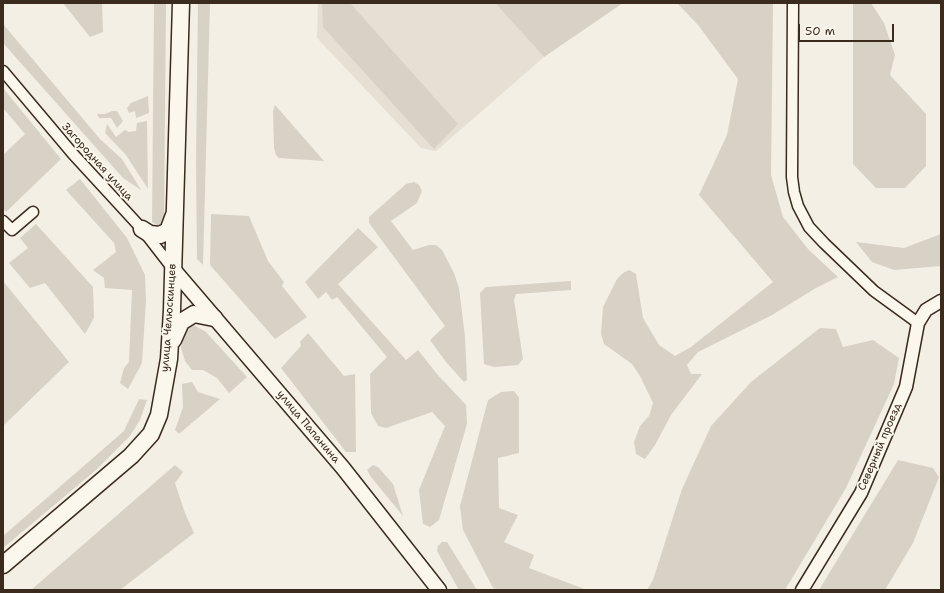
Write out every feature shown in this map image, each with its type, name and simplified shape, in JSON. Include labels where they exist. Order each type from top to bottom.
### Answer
[{"type":"main road","name":"улица Челюскинцев","points":[[3,565],[131,456],[150,434],[159,415],[169,359],[181,3]]},
{"type":"main road","points":[[142,229],[150,234],[160,235],[168,231],[175,212]]},
{"type":"main road","name":"улица Папанина","points":[[173,269],[343,468],[439,590]]},
{"type":"main road","points":[[169,359],[181,322],[194,314],[214,318]]},
{"type":"street","points":[[793,3],[792,177],[794,192],[809,227],[824,243],[874,291],[918,323]]},
{"type":"street","name":"Загородная улица","points":[[3,71],[73,154],[142,229],[173,269]]},
{"type":"street","points":[[3,221],[12,230],[33,212]]},
{"type":"street","name":"Северный проезд","points":[[802,590],[861,493],[906,387],[918,323],[926,310],[941,301]]},
{"type":"shaded area","points":[[63,3],[102,3],[103,32],[90,37]]},
{"type":"shaded area","points":[[154,3],[166,3],[164,222],[159,226],[152,222]]},
{"type":"shaded area","points":[[198,3],[210,3],[203,265],[197,259],[196,162]]},
{"type":"shaded area","points":[[318,3],[495,3],[544,57],[436,151],[421,148],[317,38]]},
{"type":"shaded area","points":[[322,3],[350,3],[458,124],[434,149],[323,27]]},
{"type":"shaded area","points":[[495,3],[623,3],[544,57]]},
{"type":"shaded area","points":[[677,3],[773,3],[771,175],[783,217],[808,249],[838,277],[816,288],[772,315],[698,352],[687,365],[691,374],[702,374],[671,415],[655,445],[645,459],[636,454],[634,442],[640,426],[649,416],[653,403],[640,376],[632,364],[604,344],[601,334],[603,307],[617,279],[629,270],[636,274],[643,318],[659,345],[675,356],[691,347],[773,282],[699,195],[727,135],[738,79],[698,25]]},
{"type":"shaded area","points":[[853,3],[871,3],[884,23],[895,55],[890,75],[926,114],[926,166],[905,188],[876,188],[853,164]]},
{"type":"shaded area","points":[[3,24],[100,139],[122,159],[141,190],[123,178],[3,43]]},
{"type":"shaded area","points":[[3,88],[61,159],[6,212],[3,208],[3,155],[25,134],[3,108]]},
{"type":"shaded area","points":[[148,96],[149,113],[136,118],[135,111],[129,113],[127,108],[131,103]]},
{"type":"shaded area","points":[[275,105],[324,161],[279,158],[276,155],[274,148],[273,111]]},
{"type":"shaded area","points":[[112,111],[117,111],[123,121],[117,128],[111,118],[99,118],[97,114],[105,114]]},
{"type":"shaded area","points":[[147,121],[148,189],[126,155],[105,133],[107,124],[116,137],[125,130],[129,132],[136,131],[137,123]]},
{"type":"shaded area","points":[[80,179],[127,238],[145,275],[146,300],[142,363],[128,389],[120,383],[124,368],[129,362],[132,290],[105,288],[104,278],[93,270],[116,252],[114,243],[66,190]]},
{"type":"shaded area","points":[[414,182],[419,185],[422,191],[417,203],[391,221],[413,250],[429,245],[436,245],[442,250],[454,273],[459,288],[465,337],[467,380],[464,382],[446,362],[430,340],[445,326],[369,223],[369,217],[406,184]]},
{"type":"shaded area","points":[[211,214],[249,216],[268,261],[284,282],[282,286],[307,317],[275,339],[210,265]]},
{"type":"shaded area","points":[[36,224],[93,287],[94,318],[85,334],[45,283],[30,288],[9,263],[28,248],[20,238]]},
{"type":"shaded area","points":[[358,228],[378,247],[338,284],[406,360],[418,350],[437,374],[466,405],[467,424],[439,520],[430,527],[423,524],[419,490],[445,426],[432,412],[386,428],[378,426],[371,413],[370,374],[387,357],[337,297],[332,300],[326,292],[318,299],[305,282]]},
{"type":"shaded area","points":[[941,234],[941,266],[894,270],[872,262],[856,242],[904,248]]},
{"type":"shaded area","points":[[3,281],[69,362],[3,426]]},
{"type":"shaded area","points":[[571,281],[571,290],[516,294],[514,300],[523,359],[518,365],[494,367],[484,364],[480,293],[486,287]]},
{"type":"shaded area","points":[[192,324],[206,332],[247,377],[229,393],[217,378],[203,370],[192,370],[185,361],[181,348],[184,330]]},
{"type":"shaded area","points":[[820,328],[836,329],[843,347],[873,340],[899,358],[894,384],[846,488],[785,590],[647,590],[653,580],[682,489],[711,426],[751,382]]},
{"type":"shaded area","points":[[308,333],[344,376],[355,374],[356,452],[346,452],[281,368],[301,346],[300,342]]},
{"type":"shaded area","points":[[192,382],[198,392],[220,399],[179,434],[175,430],[183,407],[182,384]]},
{"type":"shaded area","points":[[514,391],[519,398],[519,453],[498,458],[499,508],[518,515],[504,542],[534,555],[529,568],[587,590],[499,590],[493,588],[463,530],[460,506],[488,400],[501,392]]},
{"type":"shaded area","points":[[139,399],[147,400],[140,420],[130,436],[96,470],[3,548],[3,536],[124,431]]},
{"type":"shaded area","points":[[898,460],[933,468],[939,477],[913,543],[885,590],[819,590]]},
{"type":"shaded area","points":[[175,465],[183,472],[175,483],[185,513],[194,533],[120,590],[31,590]]},
{"type":"shaded area","points":[[373,465],[378,467],[393,484],[403,516],[371,477],[367,470]]},
{"type":"shaded area","points":[[442,542],[447,542],[477,590],[459,590],[437,551],[438,546]]}]
